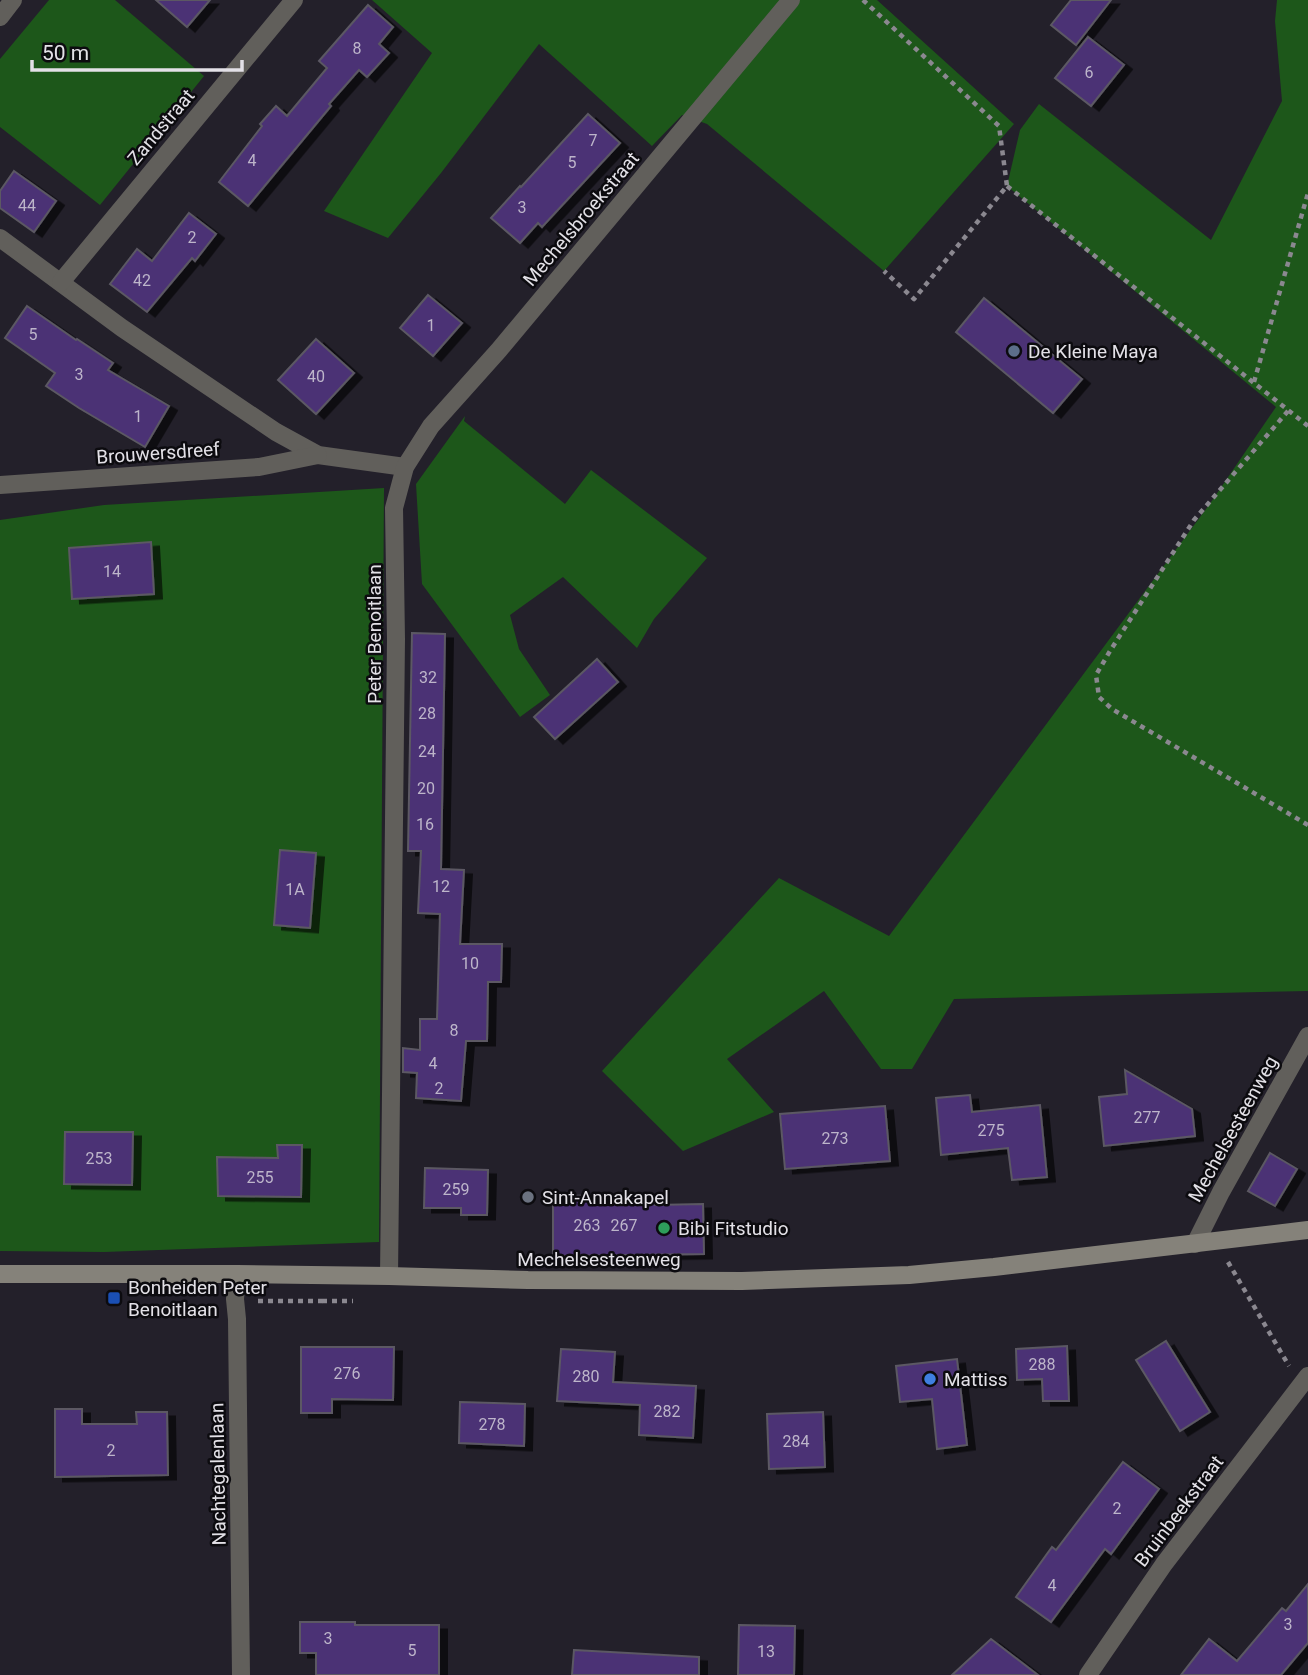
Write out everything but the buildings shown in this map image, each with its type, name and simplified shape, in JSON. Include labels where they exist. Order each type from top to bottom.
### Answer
[{"type":"street","points":[[0,17],[13,0]]},
{"type":"street","name":"Zandstraat","points":[[61,282],[294,0]]},
{"type":"street","name":"Mechelsbroekstraat","points":[[405,467],[431,426],[499,350],[791,0]]},
{"type":"street","points":[[0,237],[132,336],[276,432],[318,455],[405,467]]},
{"type":"street","name":"Brouwersdreef","points":[[0,485],[259,467],[318,455]]},
{"type":"street","name":"Peter Benoitlaan","points":[[389,1276],[394,508],[405,467]]},
{"type":"street","name":"Mechelsesteenweg","points":[[1195,1244],[1308,1035]]},
{"type":"street","name":"Mechelsesteenweg","points":[[0,1274],[237,1274],[742,1281],[909,1275],[1308,1230]]},
{"type":"street","name":"Nachtegalenlaan","points":[[237,1274],[235,1299],[241,1675]]},
{"type":"street","name":"Bruinbeekstraat","points":[[1088,1675],[1164,1564],[1304,1380]]},
{"type":"path","points":[[863,0],[999,127],[1007,186],[1308,426]]},
{"type":"path","points":[[884,271],[914,299],[1007,186]]},
{"type":"path","points":[[1254,382],[1308,192]]},
{"type":"path","points":[[1288,411],[1194,520],[1096,675],[1099,697],[1112,709],[1308,825]]},
{"type":"path","points":[[1216,1241],[1304,1380]]},
{"type":"green space","points":[[49,0],[115,0],[204,76],[100,205],[0,127],[0,59]]},
{"type":"green space","points":[[372,0],[877,0],[1014,124],[884,271],[707,124],[682,115],[652,146],[539,44],[388,238],[324,211],[432,53]]},
{"type":"green space","points":[[1277,0],[1308,0],[1308,991],[954,999],[912,1069],[881,1069],[824,991],[727,1059],[774,1112],[683,1151],[602,1071],[779,878],[889,936],[1209,505],[1276,407],[1007,186],[1020,130],[1039,104],[1211,240],[1282,101],[1275,21]]},
{"type":"green space","points":[[465,416],[464,421],[565,504],[591,470],[707,558],[654,619],[637,648],[563,577],[510,615],[519,649],[550,695],[520,717],[422,584],[416,484]]},
{"type":"green space","points":[[384,488],[379,1242],[104,1252],[0,1251],[0,520],[104,505]]},
{"type":"place","name":"De Kleine Maya","points":[[1014,351]]},
{"type":"place","name":"Sint-Annakapel","points":[[528,1197]]},
{"type":"place","name":"Bibi Fitstudio","points":[[664,1228]]},
{"type":"place","name":"Bonheiden Peter Benoitlaan","points":[[114,1298]]},
{"type":"place","name":"Mattiss","points":[[930,1379]]}]
